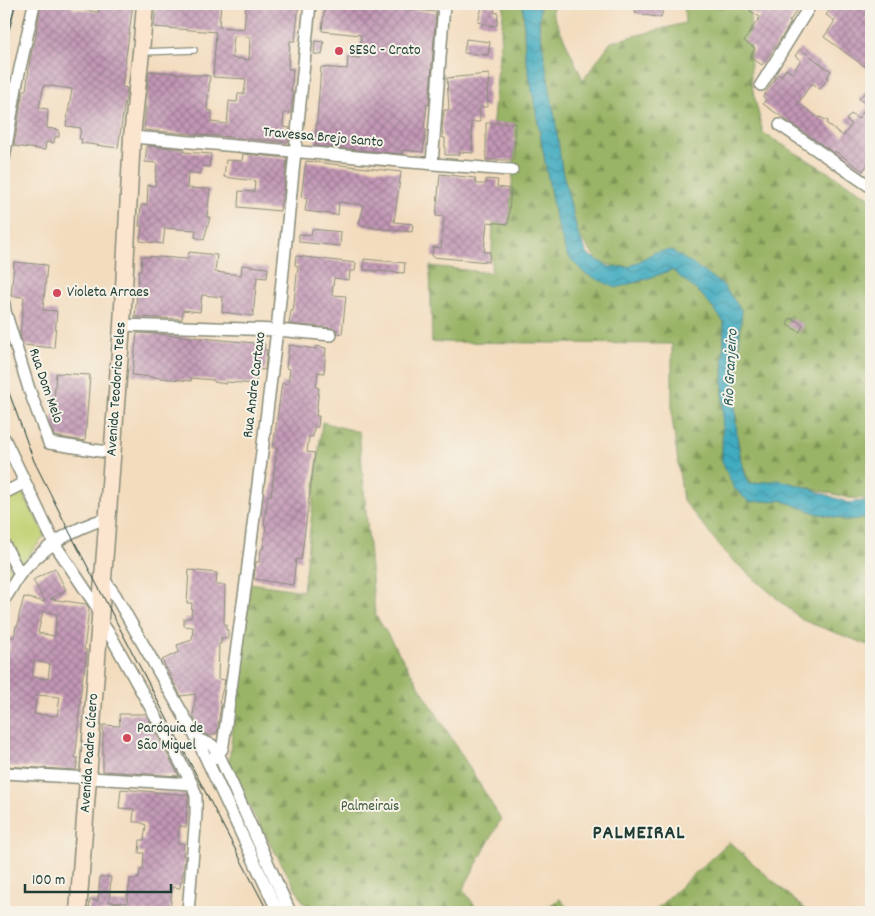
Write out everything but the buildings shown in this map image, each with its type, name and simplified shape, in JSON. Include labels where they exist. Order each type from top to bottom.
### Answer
[{"type":"main road","name":"Avenida Teodorico Teles","points":[[102,595],[122,325],[132,137],[142,52],[145,4]]},
{"type":"main road","name":"Avenida Padre Cícero","points":[[78,912],[102,595]]},
{"type":"street","points":[[4,25],[9,4]]},
{"type":"street","points":[[4,158],[17,82],[34,4]]},
{"type":"street","name":"Rua Andre Cartaxo","points":[[208,764],[223,745],[246,582],[278,330],[310,4]]},
{"type":"street","points":[[432,164],[444,4]]},
{"type":"street","points":[[761,85],[811,4]]},
{"type":"street","points":[[780,125],[870,183]]},
{"type":"street","name":"Travessa Brejo Santo","points":[[132,137],[512,170]]},
{"type":"street","name":"Rua Dom Melo","points":[[4,304],[29,389],[49,444],[113,453]]},
{"type":"street","points":[[122,325],[278,330],[331,335]]},
{"type":"street","points":[[4,438],[54,544],[100,617],[192,784],[197,807],[188,912]]},
{"type":"street","points":[[4,493],[24,483]]},
{"type":"street","points":[[4,610],[7,595],[14,582],[36,558],[70,533],[88,524],[108,518]]},
{"type":"street","points":[[4,544],[20,574]]},
{"type":"street","points":[[103,578],[197,739],[278,912]]},
{"type":"street","points":[[197,739],[212,745],[218,753],[290,912]]},
{"type":"street","points":[[4,773],[192,784]]},
{"type":"lane","points":[[142,52],[194,50]]},
{"type":"green space","points":[[504,4],[523,4],[525,52],[555,216],[567,255],[640,281],[672,270],[702,295],[724,322],[722,462],[750,502],[781,500],[816,513],[846,520],[871,518],[871,646],[802,620],[728,556],[683,500],[672,417],[672,344],[432,342],[430,266],[491,273],[493,223],[509,225],[516,131],[492,130]]},
{"type":"green space","points":[[540,4],[554,4],[552,12],[583,80],[611,42],[685,23],[684,4],[750,4],[751,82],[763,133],[871,198],[871,499],[849,498],[779,480],[750,484],[738,443],[736,421],[736,376],[742,311],[722,284],[655,252],[629,267],[616,267],[597,260],[578,234],[562,170],[539,26]]},
{"type":"green space","name":"Palmeirais","points":[[322,422],[359,432],[375,614],[501,819],[463,889],[479,912],[309,912],[228,769],[250,583],[303,591]]},
{"type":"green space","points":[[20,489],[45,535],[20,566],[4,533],[4,498]]},
{"type":"green space","points":[[4,557],[15,577],[4,590]]},
{"type":"green space","points":[[729,842],[808,912],[653,912]]},
{"type":"green space","points":[[560,899],[571,912],[539,912]]},
{"type":"water","name":"Rio Granjeiro","points":[[523,4],[540,4],[539,26],[562,170],[578,234],[588,255],[610,267],[629,267],[655,252],[671,250],[722,284],[742,311],[735,399],[738,443],[742,464],[749,484],[779,480],[849,503],[871,500],[871,518],[846,520],[816,513],[781,500],[749,502],[734,488],[722,462],[724,322],[702,295],[672,270],[616,288],[584,273],[567,255],[555,216],[525,52]]},
{"type":"tram line","points":[[4,51],[15,4]]},
{"type":"tram line","points":[[4,379],[34,461],[268,912]]},
{"type":"place","name":"SESC - Crato","points":[[339,51]]},
{"type":"place","name":"Violeta Arraes","points":[[57,293]]},
{"type":"place","name":"Paróquia de São Miguel","points":[[127,738]]},
{"type":"district","name":"PALMEIRAL","points":[[639,834]]}]
